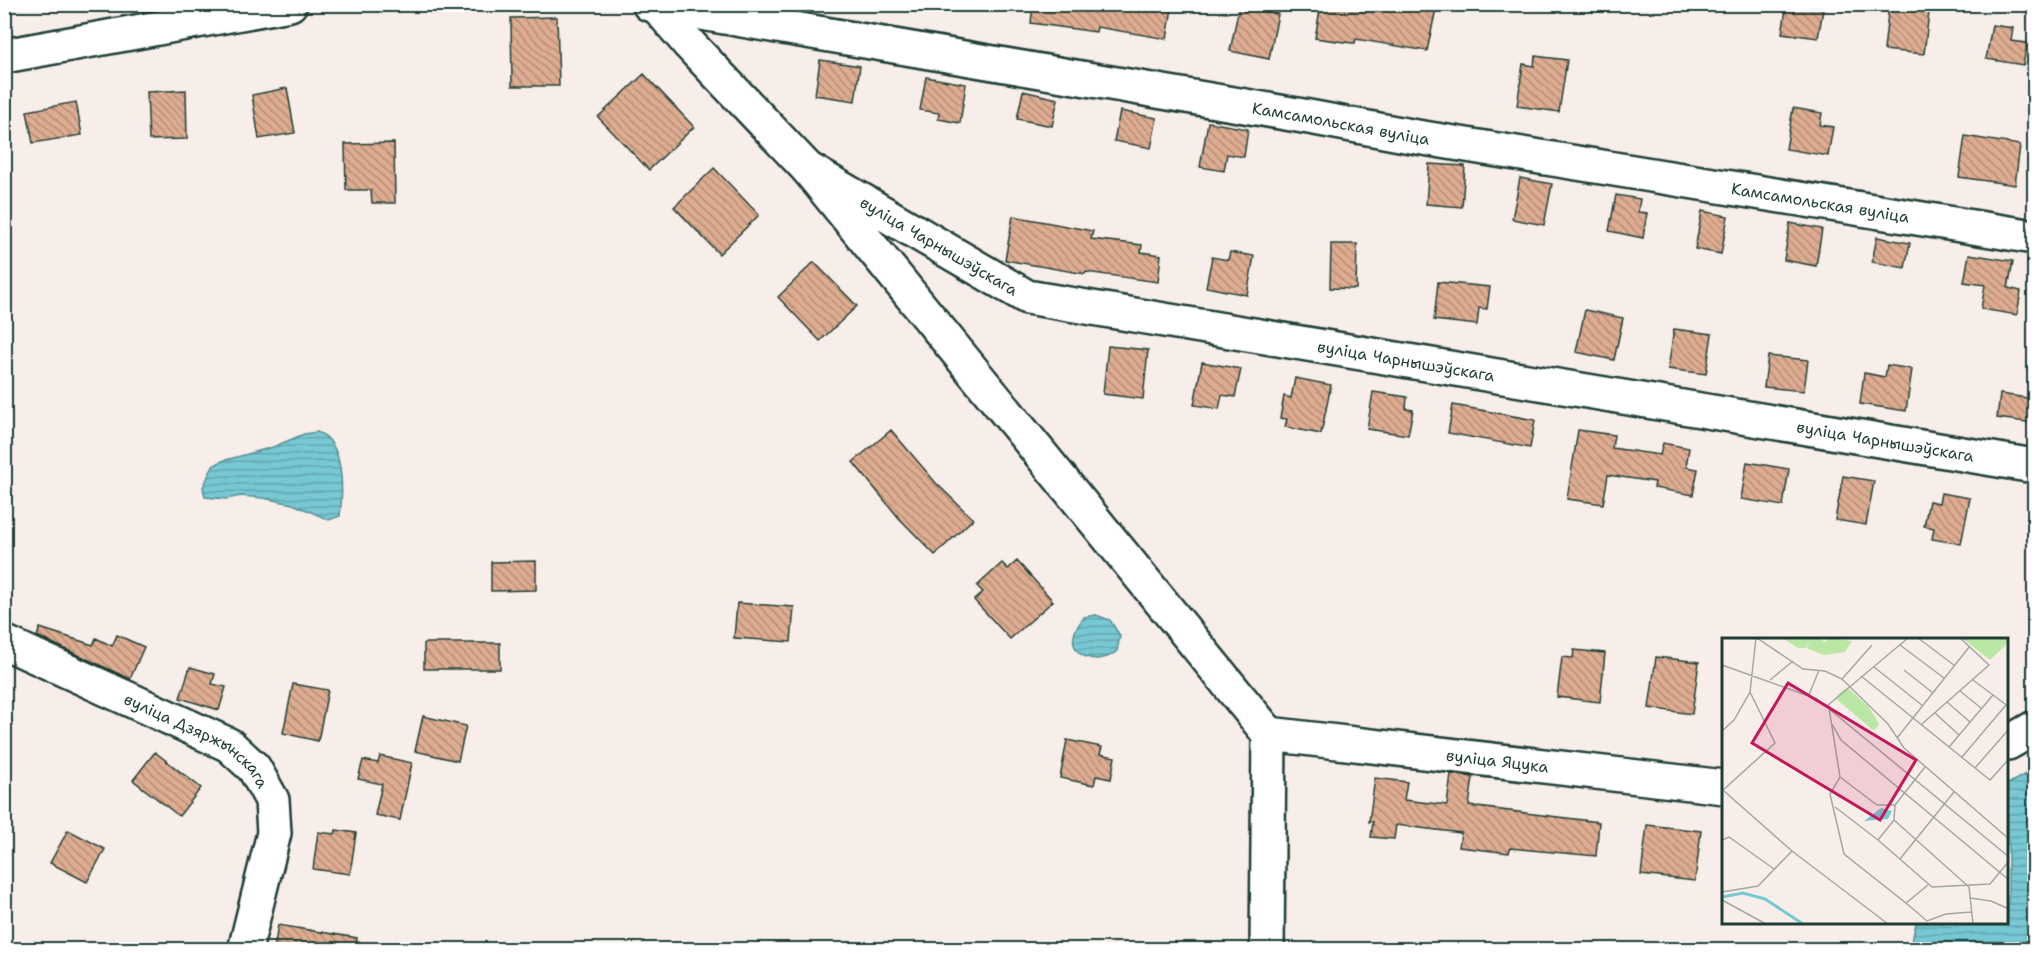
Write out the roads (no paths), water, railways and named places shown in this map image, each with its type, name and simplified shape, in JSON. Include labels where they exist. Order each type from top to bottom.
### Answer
[{"type":"street","points":[[4,56],[290,4]]},
{"type":"street","name":"вуліца Чарнышэўскага","points":[[653,5],[808,169],[1269,734]]},
{"type":"street","name":"Камсамольская вуліца","points":[[653,5],[1411,136],[2034,237]]},
{"type":"street","name":"вуліца Чарнышэўскага","points":[[808,169],[1028,297],[2034,466]]},
{"type":"street","name":"вуліца Дзяржынскага","points":[[4,642],[229,745],[254,768],[272,800],[274,833],[245,950]]},
{"type":"street","points":[[2009,742],[2034,728]]},
{"type":"street","points":[[1267,950],[1269,734]]},
{"type":"street","name":"вуліца Яцука","points":[[1269,734],[1722,787]]},
{"type":"water","points":[[317,432],[326,437],[337,456],[342,494],[340,516],[329,520],[293,504],[263,498],[205,497],[203,487],[213,466],[222,461],[273,447],[304,434]]},
{"type":"water","points":[[1096,615],[1110,620],[1120,636],[1117,651],[1101,659],[1093,659],[1079,652],[1074,638],[1076,629],[1084,617]]},
{"type":"water","points":[[2034,769],[2034,949],[1910,949],[1916,924],[2009,924],[2009,783]]}]
